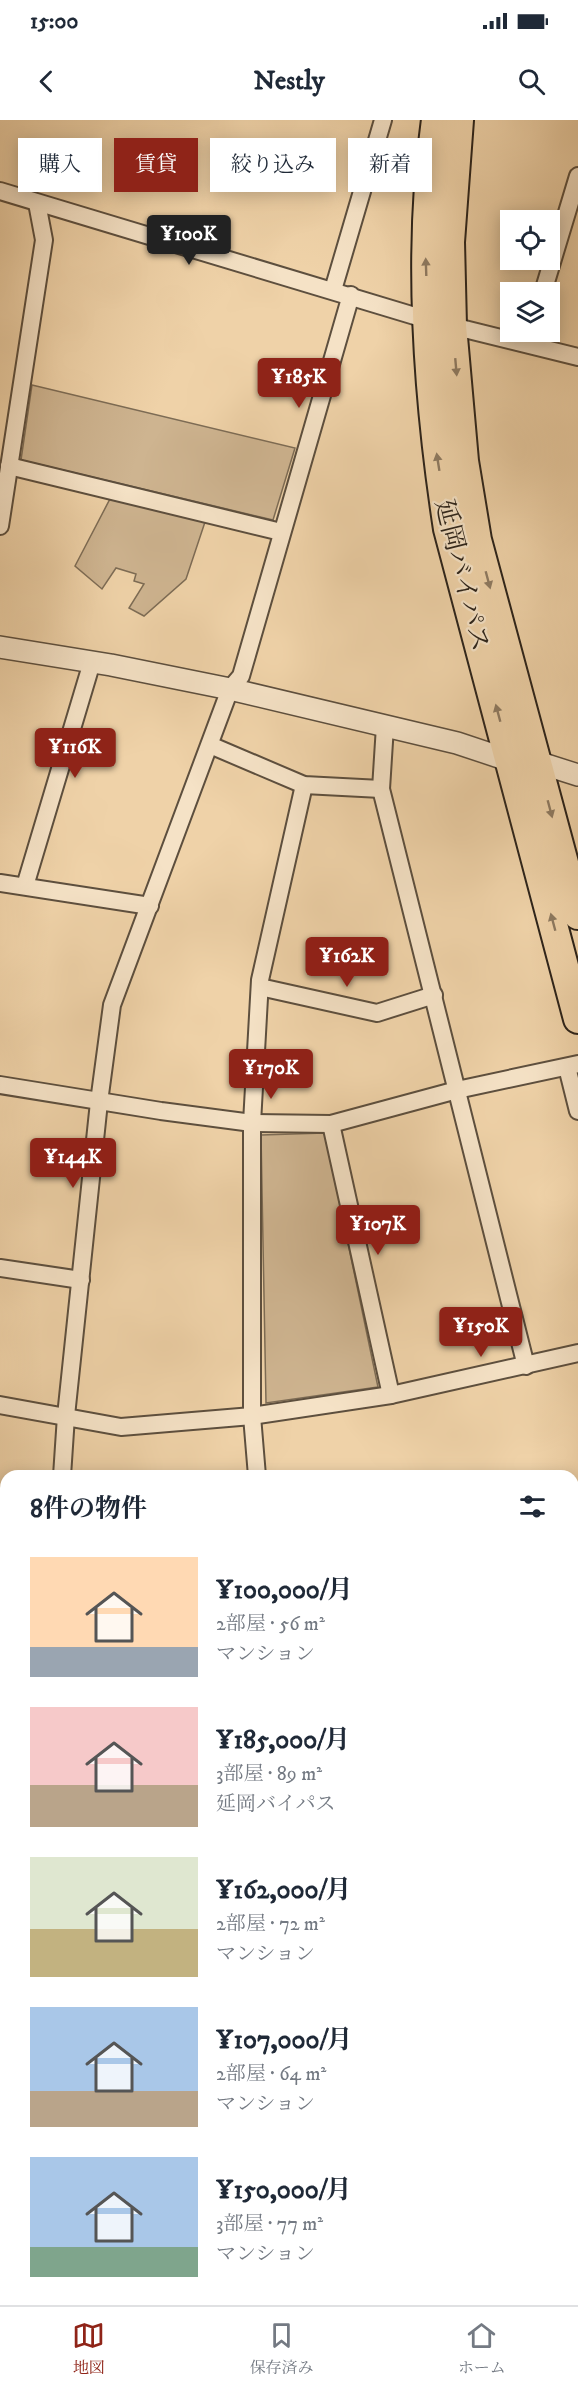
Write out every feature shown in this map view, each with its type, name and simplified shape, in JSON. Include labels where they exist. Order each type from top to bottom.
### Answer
[{"type":"highway","name":"延岡バイパス","points":[[436,120],[430,161],[426,250],[440,323]]},
{"type":"highway","name":"延岡バイパス","points":[[459,120],[450,242],[440,323],[436,451],[448,529],[524,762],[578,915]]},
{"type":"highway","name":"延岡バイパス","points":[[524,762],[578,1019]]},
{"type":"street","points":[[333,290],[383,120]]},
{"type":"street","points":[[547,282],[573,210],[578,176]]},
{"type":"street","points":[[0,191],[440,323],[500,333]]},
{"type":"street","points":[[0,526],[44,240],[37,203]]},
{"type":"street","points":[[62,1470],[99,1101],[112,1005],[230,689],[241,676],[351,295]]},
{"type":"street","points":[[540,342],[578,357]]},
{"type":"street","points":[[9,466],[281,532]]},
{"type":"street","points":[[0,647],[230,689],[457,743],[578,775]]},
{"type":"street","points":[[25,886],[92,662]]},
{"type":"street","points":[[385,726],[381,789],[526,1366]]},
{"type":"street","points":[[210,745],[304,785],[381,789]]},
{"type":"street","points":[[256,1470],[252,1416],[252,1123],[260,987],[304,785]]},
{"type":"street","points":[[0,883],[150,906]]},
{"type":"street","points":[[260,987],[377,1013],[434,995]]},
{"type":"street","points":[[0,1085],[252,1123],[331,1124],[457,1090],[573,1065],[578,1111]]},
{"type":"street","points":[[331,1124],[391,1395]]},
{"type":"street","points":[[0,1268],[81,1280]]},
{"type":"street","points":[[0,1405],[121,1427],[252,1416],[391,1395],[578,1353]]},
{"type":"shaded area","points":[[32,385],[295,448],[273,520],[21,460]]},
{"type":"shaded area","points":[[111,497],[205,522],[186,579],[144,616],[129,608],[144,584],[134,581],[136,574],[116,568],[102,589],[75,566]]},
{"type":"shaded area","points":[[325,1133],[378,1387],[266,1403],[261,1135]]}]
